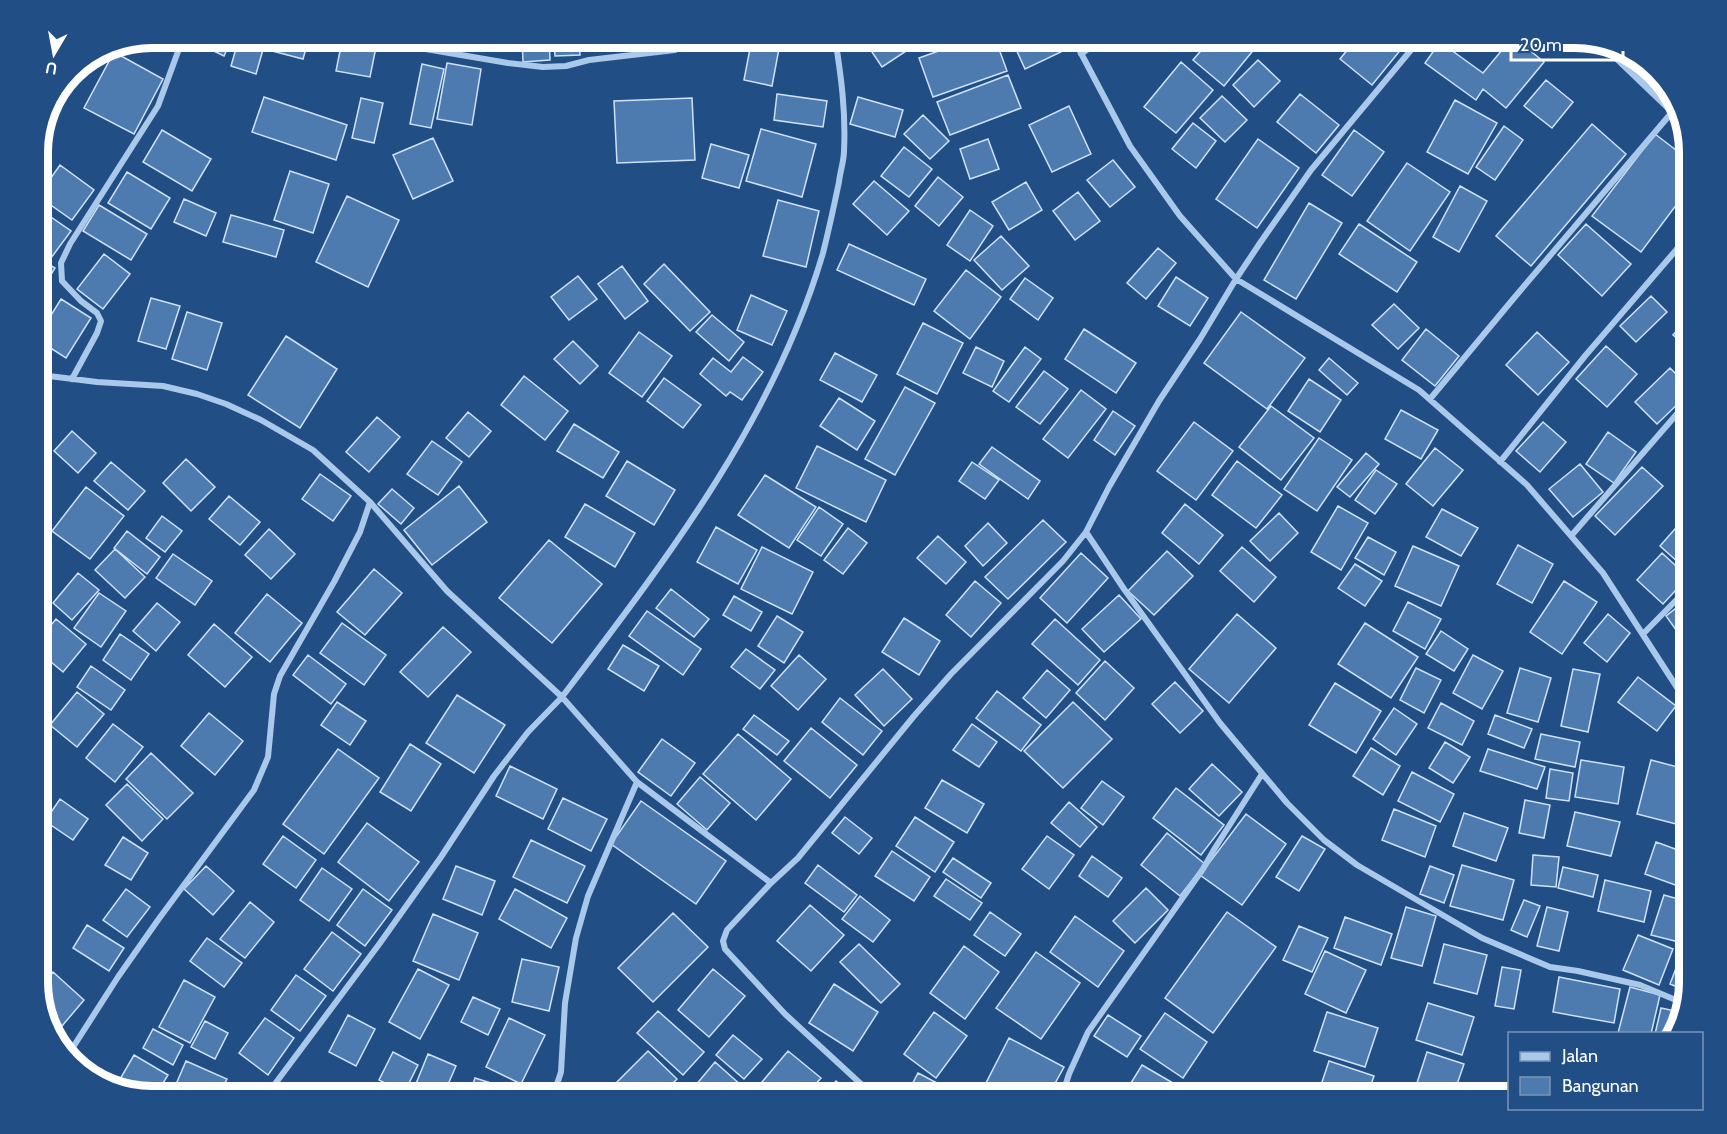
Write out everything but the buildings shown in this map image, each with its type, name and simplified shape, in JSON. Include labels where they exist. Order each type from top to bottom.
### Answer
[{"type":"street","points":[[72,379],[101,321],[97,312],[81,301],[62,281],[60,263],[158,106],[180,48]]},
{"type":"street","points":[[420,48],[543,67],[566,66],[590,60],[675,50]]},
{"type":"street","points":[[274,1086],[380,944],[494,776],[528,732],[562,697],[623,617],[672,548],[735,451],[795,331],[816,275],[830,226],[844,152],[843,89],[837,48]]},
{"type":"street","points":[[1077,48],[1130,147],[1180,216],[1236,279],[1419,390],[1527,485],[1603,573],[1679,690]]},
{"type":"street","points":[[1080,54],[1089,48]]},
{"type":"street","points":[[863,1086],[785,1014],[725,949],[723,941],[727,930],[741,913],[798,858],[914,716],[1063,561],[1086,532],[1109,487],[1159,401],[1236,279],[1311,170],[1413,48]]},
{"type":"street","points":[[1618,58],[1667,105]]},
{"type":"street","points":[[1430,399],[1514,298],[1673,119]]},
{"type":"street","points":[[1500,462],[1585,356],[1679,247]]},
{"type":"street","points":[[49,376],[164,386],[198,393],[261,420],[313,450],[370,502],[447,591],[562,697],[637,782],[771,883]]},
{"type":"street","points":[[1571,536],[1679,412]]},
{"type":"street","points":[[72,1049],[118,977],[254,790],[268,757],[274,694],[280,676],[360,532],[370,502]]},
{"type":"street","points":[[1086,532],[1186,679],[1262,774],[1324,840],[1357,865],[1402,893],[1482,938],[1550,967],[1640,985],[1677,1000]]},
{"type":"street","points":[[1643,634],[1679,597]]},
{"type":"street","points":[[1065,1086],[1088,1032],[1203,870],[1262,774]]},
{"type":"street","points":[[556,1086],[561,1072],[565,1003],[576,938],[588,896],[637,782]]}]
